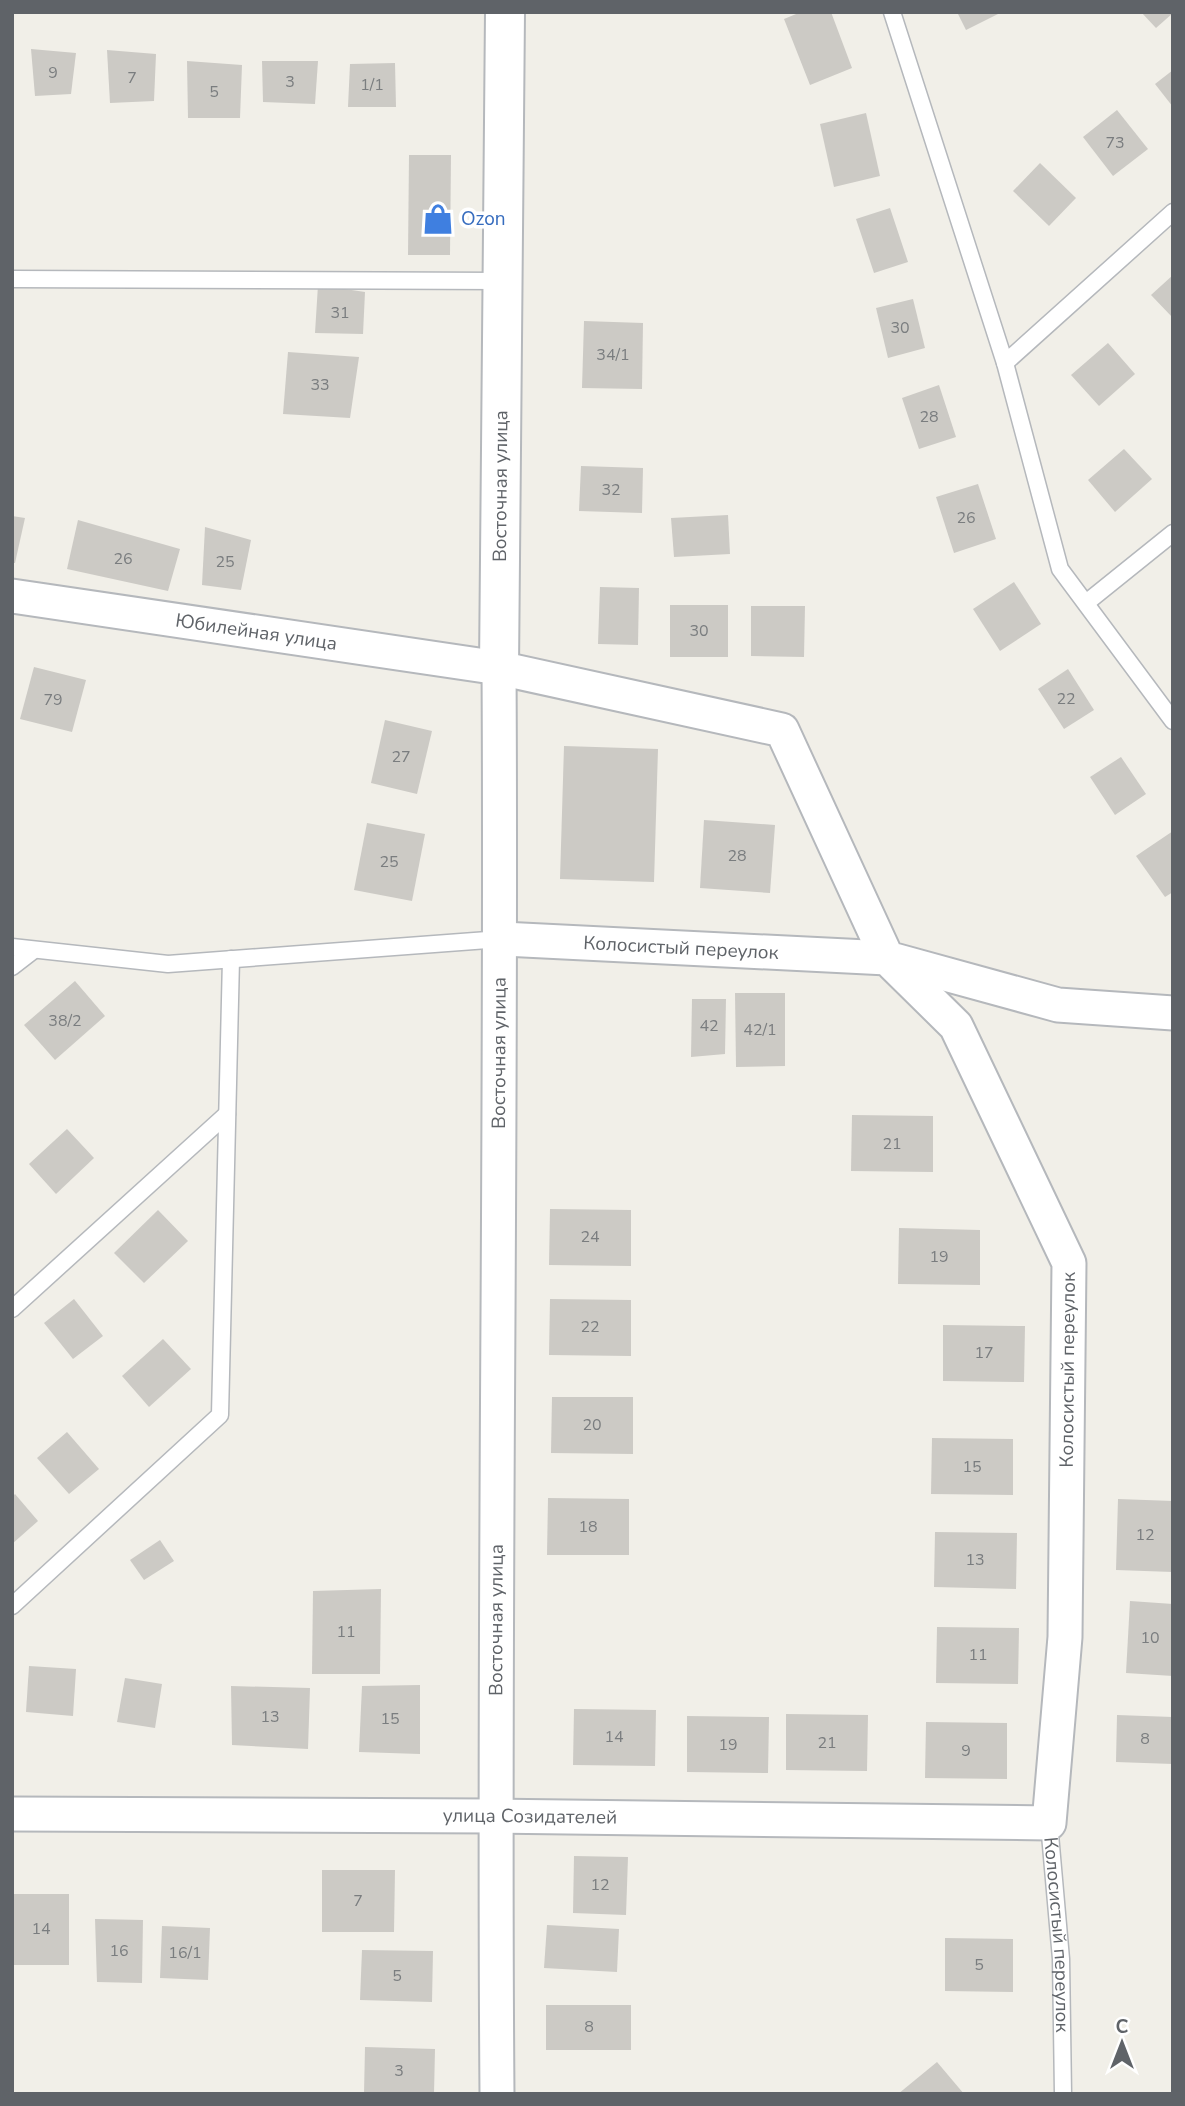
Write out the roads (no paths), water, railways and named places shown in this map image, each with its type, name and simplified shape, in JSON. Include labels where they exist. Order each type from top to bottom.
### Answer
[{"type":"street","name":"Восточная улица","points":[[497,2094],[494,1816],[505,12]]},
{"type":"street","name":"Юбилейная улица","points":[[12,596],[499,668],[782,730],[887,958]]},
{"type":"street","name":"Колосистый переулок","points":[[501,939],[887,958],[956,1026],[1069,1263],[1065,1637],[1049,1823]]},
{"type":"street","points":[[887,958],[1058,1005],[1173,1013]]},
{"type":"street","name":"улица Созидателей","points":[[12,1814],[494,1816],[1049,1823]]},
{"type":"lane","points":[[891,12],[1004,363],[1060,569],[1173,721]]},
{"type":"lane","points":[[1004,363],[1173,212]]},
{"type":"lane","points":[[12,279],[504,281]]},
{"type":"lane","points":[[1086,603],[1173,533]]},
{"type":"lane","points":[[12,947],[167,964],[501,939]]},
{"type":"lane","points":[[12,967],[34,950]]},
{"type":"lane","points":[[12,1606],[219,1415],[231,959]]},
{"type":"lane","points":[[12,1308],[227,1114]]},
{"type":"lane","name":"Колосистый переулок","points":[[1049,1823],[1061,1959],[1063,2094]]},
{"type":"place","name":"Ozon","points":[[438,219]]}]
